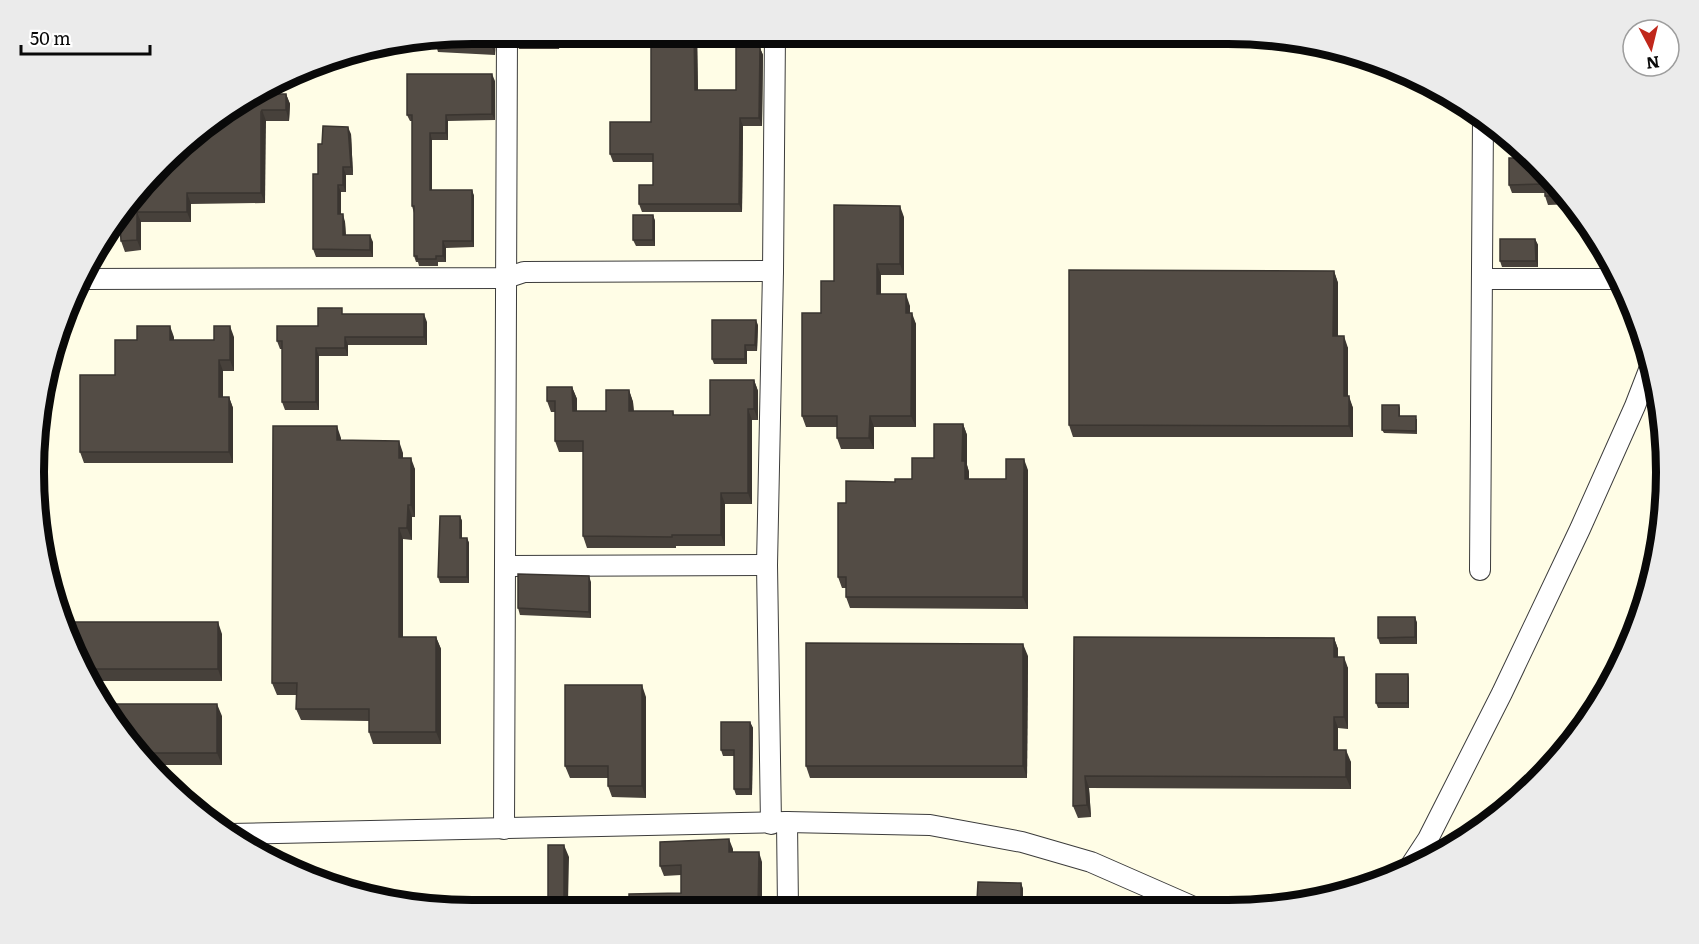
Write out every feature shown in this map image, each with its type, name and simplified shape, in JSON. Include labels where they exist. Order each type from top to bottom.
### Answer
[{"type":"street","points":[[504,830],[507,44]]},
{"type":"street","points":[[775,44],[767,565],[779,823],[787,900]]},
{"type":"street","points":[[1480,570],[1483,128]]},
{"type":"street","points":[[90,279],[506,278],[524,272],[773,271]]},
{"type":"street","points":[[1482,279],[1609,279]]},
{"type":"street","points":[[1416,856],[1428,839],[1502,693],[1589,508],[1645,380]]},
{"type":"street","points":[[506,567],[767,565]]},
{"type":"street","points":[[243,834],[779,823],[930,825],[1022,842],[1091,862],[1178,900]]},
{"type":"building","points":[[444,44],[492,44],[492,47],[436,45]]},
{"type":"building","points":[[651,44],[694,44],[695,90],[736,90],[736,44],[757,44],[757,47],[760,47],[759,118],[740,118],[739,204],[639,204],[639,185],[653,185],[653,154],[610,154],[610,122],[651,122]]},
{"type":"building","points":[[407,74],[492,74],[492,114],[446,115],[446,133],[430,133],[430,190],[472,190],[472,241],[443,241],[443,256],[436,256],[436,259],[417,259],[417,256],[414,256],[412,115],[407,115]]},
{"type":"building","points":[[271,94],[286,94],[286,110],[262,110],[261,112],[261,193],[187,193],[187,212],[137,212],[137,240],[121,241],[120,228],[132,211],[150,189],[189,150],[211,132],[258,101]]},
{"type":"building","points":[[323,126],[348,127],[351,167],[343,167],[343,185],[338,185],[338,214],[343,214],[343,235],[370,235],[370,250],[313,249],[313,174],[318,174],[318,144],[322,144]]},
{"type":"building","points":[[1509,158],[1518,158],[1544,184],[1509,185]]},
{"type":"building","points":[[1545,185],[1555,196],[1545,196]]},
{"type":"building","points":[[834,205],[900,206],[900,264],[877,264],[877,294],[906,294],[906,313],[912,313],[911,416],[870,416],[869,438],[837,438],[837,416],[802,416],[802,313],[821,313],[821,281],[834,281]]},
{"type":"building","points":[[633,215],[653,215],[653,240],[633,240]]},
{"type":"building","points":[[1500,239],[1535,239],[1536,261],[1500,261]]},
{"type":"building","points":[[1069,270],[1334,271],[1333,336],[1344,336],[1344,396],[1349,396],[1349,426],[1069,425]]},
{"type":"building","points":[[318,308],[342,308],[342,314],[424,314],[424,337],[345,337],[345,348],[316,348],[316,402],[282,402],[282,341],[277,341],[277,326],[318,326]]},
{"type":"building","points":[[712,320],[756,320],[755,345],[745,345],[745,359],[712,359]]},
{"type":"building","points":[[137,326],[170,326],[170,340],[214,340],[214,326],[230,326],[230,360],[219,360],[219,397],[229,397],[229,452],[80,452],[80,375],[115,375],[115,340],[137,340]]},
{"type":"building","points":[[710,380],[754,380],[754,409],[748,409],[748,493],[721,493],[721,535],[583,536],[583,441],[555,441],[555,401],[547,401],[547,387],[572,387],[573,411],[606,411],[606,390],[629,390],[629,411],[673,411],[673,415],[710,415]]},
{"type":"building","points":[[1382,405],[1399,405],[1399,416],[1416,416],[1416,431],[1382,430]]},
{"type":"building","points":[[934,424],[963,424],[962,461],[965,461],[965,479],[1006,479],[1006,459],[1024,459],[1023,597],[846,597],[846,577],[838,577],[838,503],[846,503],[846,481],[895,482],[895,479],[912,479],[912,458],[934,458]]},
{"type":"building","points":[[273,426],[337,426],[337,440],[399,441],[399,458],[411,458],[411,505],[408,505],[407,528],[399,528],[399,637],[436,637],[436,732],[369,732],[369,709],[296,709],[297,683],[272,683]]},
{"type":"building","points":[[440,516],[460,516],[460,538],[467,538],[467,577],[438,577]]},
{"type":"building","points":[[518,574],[589,576],[589,612],[518,608]]},
{"type":"building","points":[[1378,617],[1415,617],[1415,637],[1378,638]]},
{"type":"building","points":[[71,622],[218,622],[218,669],[92,669]]},
{"type":"building","points":[[1074,637],[1334,638],[1334,657],[1344,657],[1344,717],[1334,717],[1334,750],[1346,750],[1346,777],[1085,776],[1087,805],[1073,806]]},
{"type":"building","points":[[806,643],[1023,644],[1023,766],[806,766]]},
{"type":"building","points":[[1376,674],[1408,674],[1408,703],[1376,703]]},
{"type":"building","points":[[565,685],[642,685],[642,786],[608,786],[608,766],[565,766]]},
{"type":"building","points":[[217,704],[217,753],[148,753],[113,705]]},
{"type":"building","points":[[721,722],[750,722],[750,789],[734,789],[734,750],[721,750]]},
{"type":"building","points":[[729,839],[729,852],[759,852],[758,900],[629,900],[629,894],[681,893],[681,865],[660,866],[660,842]]},
{"type":"building","points":[[548,845],[564,845],[564,897],[567,897],[567,900],[490,900],[490,897],[548,897]]},
{"type":"building","points":[[978,882],[1021,883],[1021,900],[977,900]]}]
